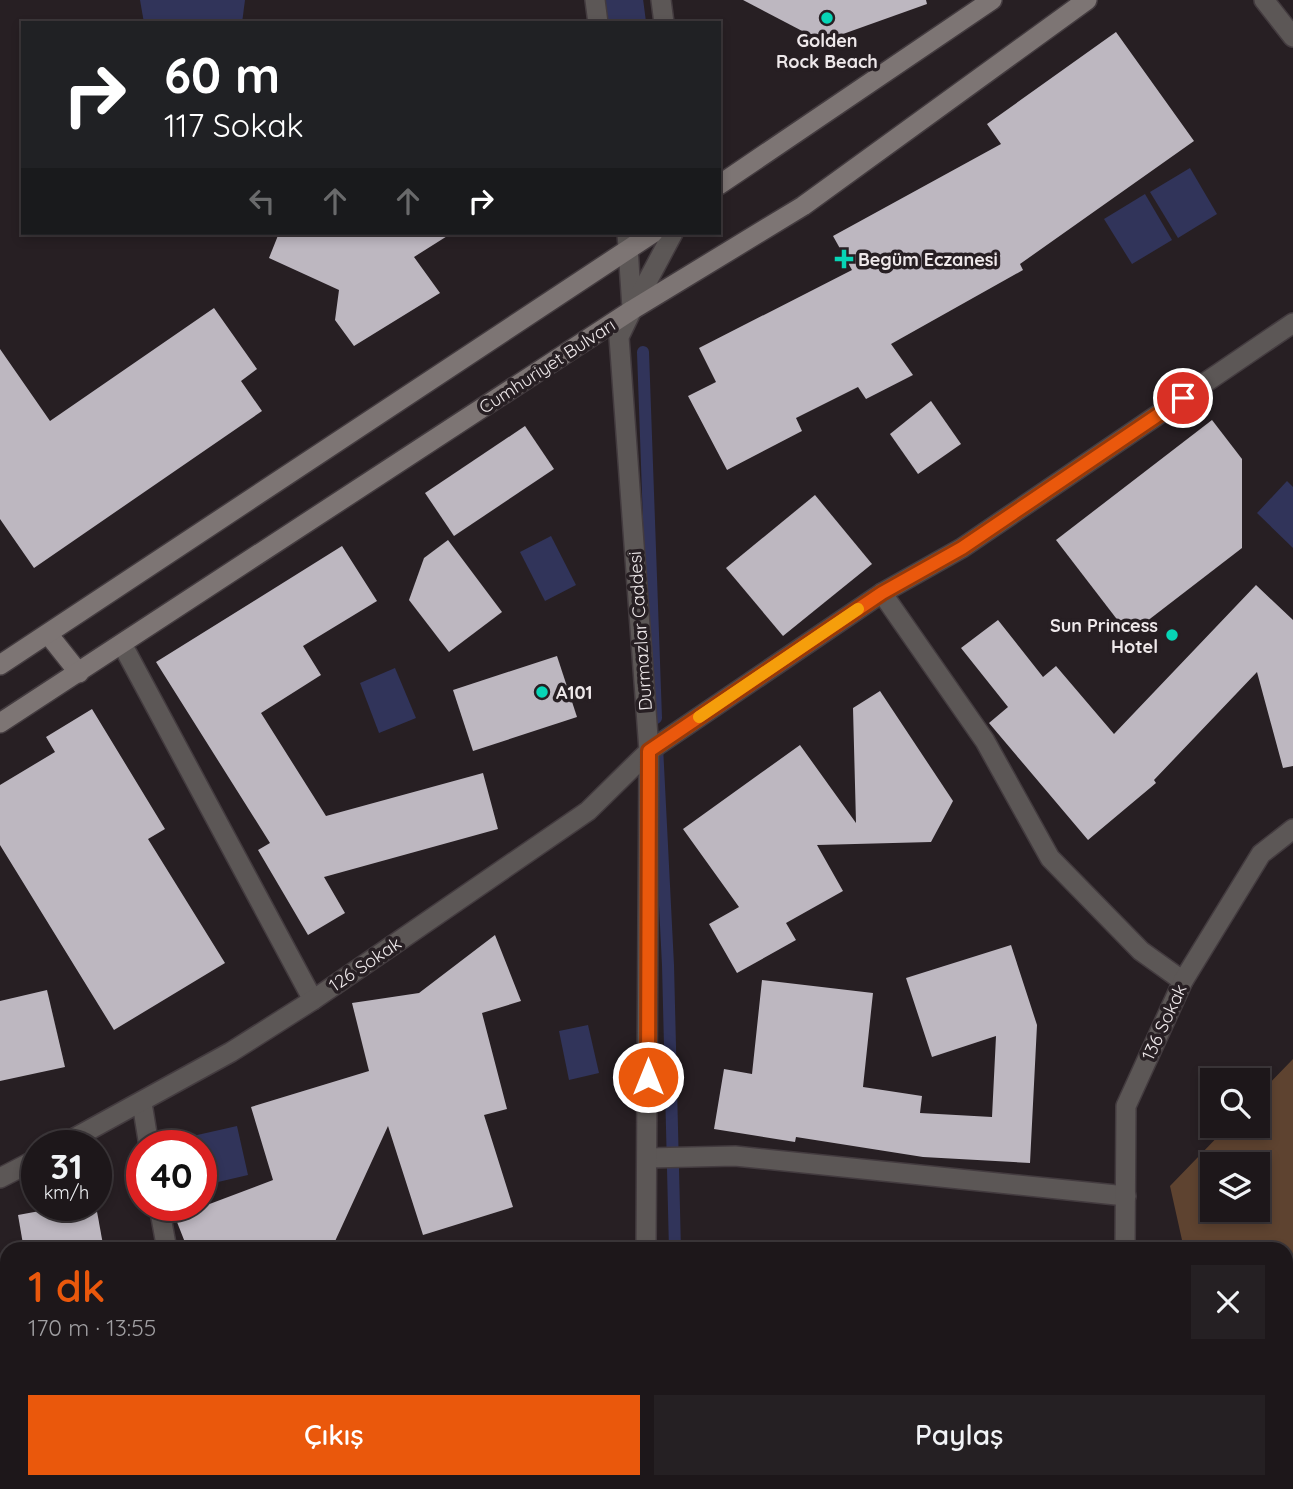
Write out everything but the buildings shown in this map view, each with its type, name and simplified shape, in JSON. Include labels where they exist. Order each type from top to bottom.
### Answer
[{"type":"main road","points":[[721,185],[992,0]]},
{"type":"main road","name":"Cumhuriyet Bulvarı","points":[[0,723],[632,310],[803,206],[1087,0]]},
{"type":"main road","points":[[0,665],[628,241],[647,235]]},
{"type":"main road","points":[[48,634],[79,673]]},
{"type":"street","points":[[595,0],[598,21]]},
{"type":"street","points":[[661,0],[664,21]]},
{"type":"street","points":[[1264,0],[1293,37]]},
{"type":"street","name":"Durmazlar Caddesi","points":[[646,1242],[649,751],[619,337],[672,235]]},
{"type":"street","points":[[628,241],[632,310]]},
{"type":"street","name":"126 Sokak","points":[[91,1130],[142,1103],[313,1000],[588,811],[649,751],[882,593],[962,548],[1293,323]]},
{"type":"street","points":[[882,593],[985,741],[1050,858],[1141,951],[1183,981]]},
{"type":"street","points":[[122,644],[313,1000]]},
{"type":"street","name":"136 Sokak","points":[[1125,1242],[1126,1105],[1183,981],[1261,854],[1293,829]]},
{"type":"street","points":[[142,1103],[146,1130]]},
{"type":"street","points":[[648,1158],[735,1156],[1126,1196]]},
{"type":"street","points":[[0,1178],[21,1167]]},
{"type":"street","points":[[162,1221],[166,1242]]},
{"type":"shaded area","points":[[1293,1059],[1293,1242],[1182,1242],[1170,1186],[1200,1155],[1200,1222],[1270,1222],[1270,1152],[1203,1152],[1216,1138],[1270,1138],[1270,1083]]},
{"type":"water","points":[[140,0],[245,0],[242,21],[144,21]]},
{"type":"water","points":[[1190,168],[1217,214],[1178,238],[1150,192]]},
{"type":"water","points":[[1145,194],[1172,240],[1132,264],[1104,219]]},
{"type":"water","points":[[1287,481],[1293,487],[1293,548],[1257,513]]},
{"type":"water","points":[[551,536],[576,585],[545,601],[520,552]]},
{"type":"water","points":[[395,668],[416,718],[379,733],[360,683]]},
{"type":"water","points":[[588,1025],[599,1073],[569,1080],[559,1031]]},
{"type":"water","points":[[237,1126],[248,1175],[217,1182],[217,1131]]},
{"type":"waterway","points":[[623,0],[626,21]]},
{"type":"waterway","points":[[643,352],[656,718]]},
{"type":"waterway","points":[[657,746],[668,965],[675,1242]]},
{"type":"slow traffic","points":[[699,717],[858,609]]},
{"type":"place","name":"Golden Rock Beach","points":[[827,18]]},
{"type":"place","name":"Begüm Eczanesi","points":[[844,259]]},
{"type":"place","name":"Sun Princess Hotel","points":[[1172,635]]},
{"type":"place","name":"A101","points":[[542,692]]},
{"type":"route","points":[[648,1077],[649,751],[882,593],[962,548],[1183,398]]}]
